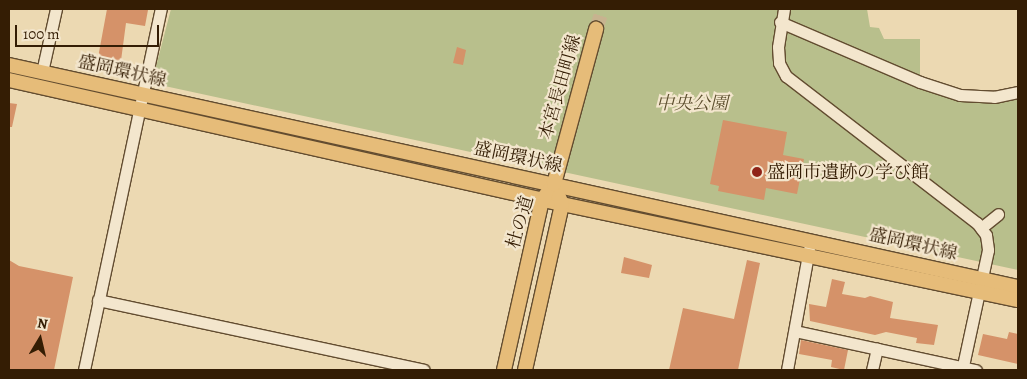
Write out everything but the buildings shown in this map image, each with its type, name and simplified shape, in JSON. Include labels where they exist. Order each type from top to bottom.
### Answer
[{"type":"main road","name":"本宮長田町線","points":[[554,184],[596,29]]},
{"type":"main road","name":"盛岡環状線","points":[[9,65],[811,240],[979,285],[1018,300]]},
{"type":"main road","name":"盛岡環状線","points":[[9,80],[542,200],[808,256],[979,285],[1018,287]]},
{"type":"main road","name":"杜の道","points":[[504,370],[542,200],[554,184]]},
{"type":"main road","name":"杜の道","points":[[525,370],[562,204],[554,184]]},
{"type":"street","points":[[42,72],[56,9]]},
{"type":"street","points":[[84,370],[137,108],[142,95],[161,9]]},
{"type":"street","points":[[784,9],[780,22],[779,63],[786,76],[926,191],[981,228],[986,235],[988,250],[962,369]]},
{"type":"street","points":[[780,22],[920,82],[960,95],[994,97],[1018,92]]},
{"type":"street","points":[[981,228],[998,214]]},
{"type":"street","points":[[787,370],[796,331],[811,240]]},
{"type":"street","points":[[98,300],[424,370]]},
{"type":"street","points":[[796,331],[962,369],[976,370]]},
{"type":"street","points":[[872,370],[877,349]]},
{"type":"green space","name":"中央公園","points":[[171,9],[867,9],[870,27],[879,28],[884,39],[920,39],[920,82],[960,95],[1018,92],[1018,270],[160,85],[154,74]]},
{"type":"tunnel","points":[[596,29],[603,9]]},
{"type":"place","name":"盛岡市遺跡の学び館","points":[[757,172]]}]
